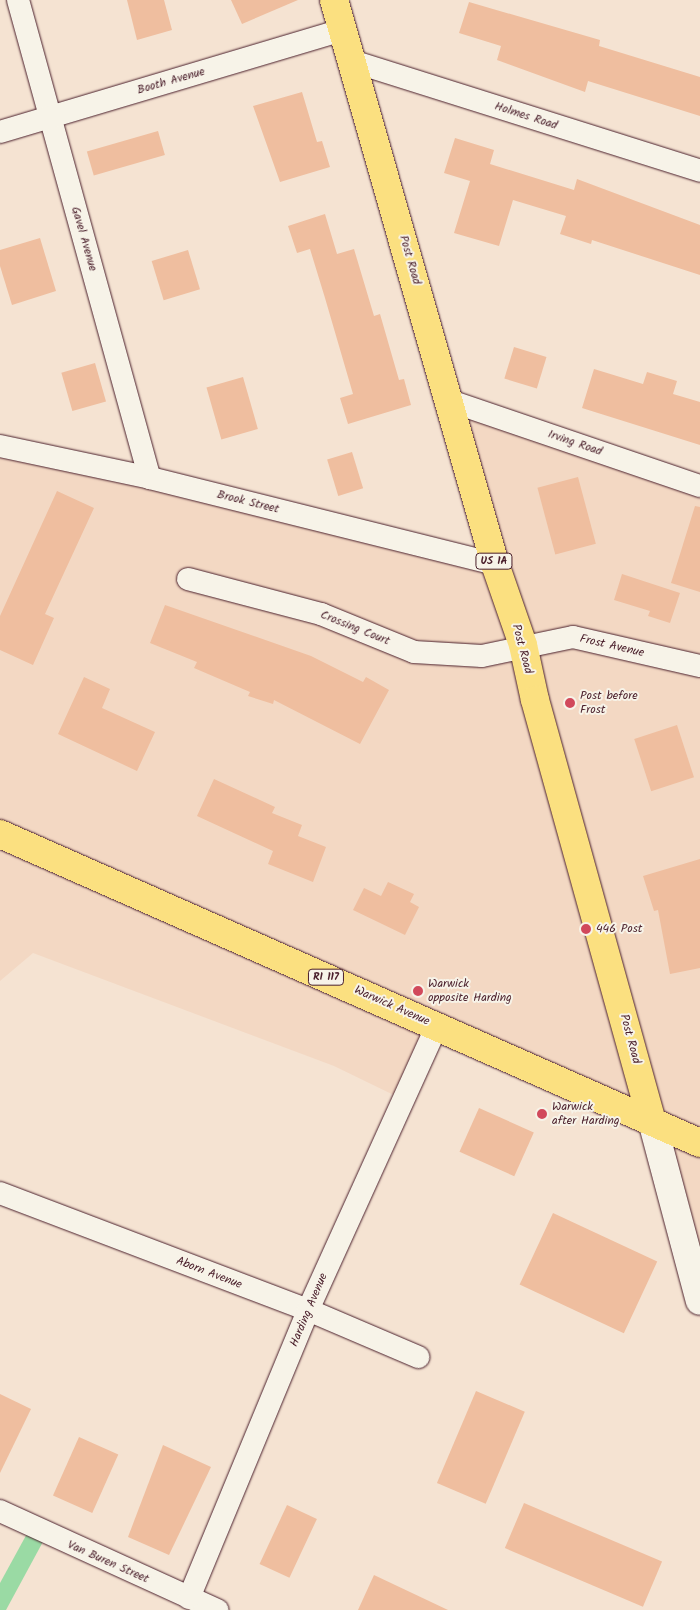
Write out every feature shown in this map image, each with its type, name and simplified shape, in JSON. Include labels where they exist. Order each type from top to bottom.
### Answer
[{"type":"main road","name":"Post Road","points":[[334,0],[495,564],[523,645],[535,700],[700,1301]]},
{"type":"main road","name":"Warwick Avenue","points":[[0,834],[652,1121],[700,1144]]},
{"type":"street","name":"Gavel Avenue","points":[[18,0],[150,478]]},
{"type":"street","name":"Booth Avenue","points":[[0,132],[342,30]]},
{"type":"street","name":"Holmes Road","points":[[352,61],[700,171]]},
{"type":"street","name":"Irving Road","points":[[450,401],[700,486]]},
{"type":"street","name":"Brook Street","points":[[0,446],[150,478],[495,564]]},
{"type":"street","name":"Crossing Court","points":[[188,579],[321,614],[414,652],[482,656],[523,645]]},
{"type":"street","name":"Frost Avenue","points":[[523,645],[573,637],[700,666]]},
{"type":"street","name":"Harding Avenue","points":[[189,1598],[308,1310],[436,1026]]},
{"type":"street","name":"Aborn Avenue","points":[[0,1192],[308,1310],[418,1357]]},
{"type":"street","name":"Van Buren Street","points":[[0,1511],[217,1610]]},
{"type":"shaded area","points":[[455,407],[700,489],[700,1297],[655,1123],[439,1030],[404,1100],[334,1066],[33,953],[0,981],[0,442],[494,564]]},
{"type":"green space","points":[[29,1530],[45,1538],[6,1610],[0,1610],[0,1583]]},
{"type":"building","points":[[127,0],[164,0],[172,30],[137,40]]},
{"type":"building","points":[[231,0],[298,0],[242,24]]},
{"type":"building","points":[[469,2],[600,40],[599,46],[700,77],[700,116],[588,81],[585,92],[497,60],[501,46],[459,33]]},
{"type":"building","points":[[302,92],[317,142],[322,141],[330,167],[280,182],[253,106]]},
{"type":"building","points":[[158,131],[165,155],[94,175],[87,151]]},
{"type":"building","points":[[455,138],[494,150],[490,164],[574,190],[577,179],[700,225],[700,275],[592,240],[591,244],[560,234],[566,216],[513,200],[499,246],[454,233],[470,181],[444,173]]},
{"type":"building","points":[[325,214],[337,254],[354,249],[374,316],[380,314],[399,380],[404,379],[411,405],[348,424],[340,398],[353,394],[325,298],[310,249],[297,253],[288,226]]},
{"type":"building","points":[[40,238],[56,291],[12,305],[0,266],[0,250]]},
{"type":"building","points":[[188,250],[200,289],[164,300],[152,261]]},
{"type":"building","points":[[514,347],[547,357],[537,388],[504,379]]},
{"type":"building","points":[[95,363],[106,401],[72,411],[61,373]]},
{"type":"building","points":[[594,369],[643,384],[647,372],[677,381],[673,394],[700,402],[700,445],[582,408]]},
{"type":"building","points":[[243,377],[258,429],[221,439],[206,387]]},
{"type":"building","points":[[352,452],[363,488],[338,496],[327,460]]},
{"type":"building","points":[[578,477],[596,544],[555,555],[537,488]]},
{"type":"building","points":[[57,491],[94,508],[45,614],[54,618],[33,665],[0,650],[0,616]]},
{"type":"building","points":[[695,506],[700,507],[700,592],[671,583]]},
{"type":"building","points":[[622,574],[680,593],[670,623],[648,616],[650,611],[614,600]]},
{"type":"building","points":[[165,605],[311,656],[363,682],[366,677],[389,690],[360,744],[274,700],[273,704],[248,696],[250,692],[194,668],[197,662],[150,643]]},
{"type":"building","points":[[84,677],[110,689],[102,708],[155,732],[137,771],[58,734]]},
{"type":"building","points":[[677,725],[694,777],[651,791],[634,739]]},
{"type":"building","points":[[214,779],[275,807],[272,813],[302,825],[298,836],[326,847],[313,882],[268,864],[273,851],[197,816]]},
{"type":"building","points":[[700,859],[700,968],[670,974],[658,910],[654,911],[643,876]]},
{"type":"building","points":[[388,882],[414,894],[410,902],[419,907],[405,935],[353,910],[364,888],[381,896]]},
{"type":"building","points":[[479,1108],[534,1132],[514,1176],[459,1152]]},
{"type":"building","points":[[553,1213],[657,1262],[624,1333],[520,1285]]},
{"type":"building","points":[[476,1391],[525,1412],[486,1504],[437,1483]]},
{"type":"building","points":[[0,1394],[31,1409],[0,1473]]},
{"type":"building","points":[[79,1437],[118,1454],[92,1513],[53,1495]]},
{"type":"building","points":[[163,1445],[211,1467],[169,1555],[128,1537]]},
{"type":"building","points":[[524,1503],[662,1562],[643,1607],[505,1548]]},
{"type":"building","points":[[287,1505],[317,1519],[289,1578],[260,1564]]},
{"type":"building","points":[[374,1575],[448,1610],[358,1610]]},
{"type":"place","name":"Post before Frost","points":[[570,703]]},
{"type":"place","name":"446 Post","points":[[586,929]]},
{"type":"place","name":"Warwick opposite Harding","points":[[418,991]]},
{"type":"place","name":"Warwick after Harding","points":[[542,1114]]}]
